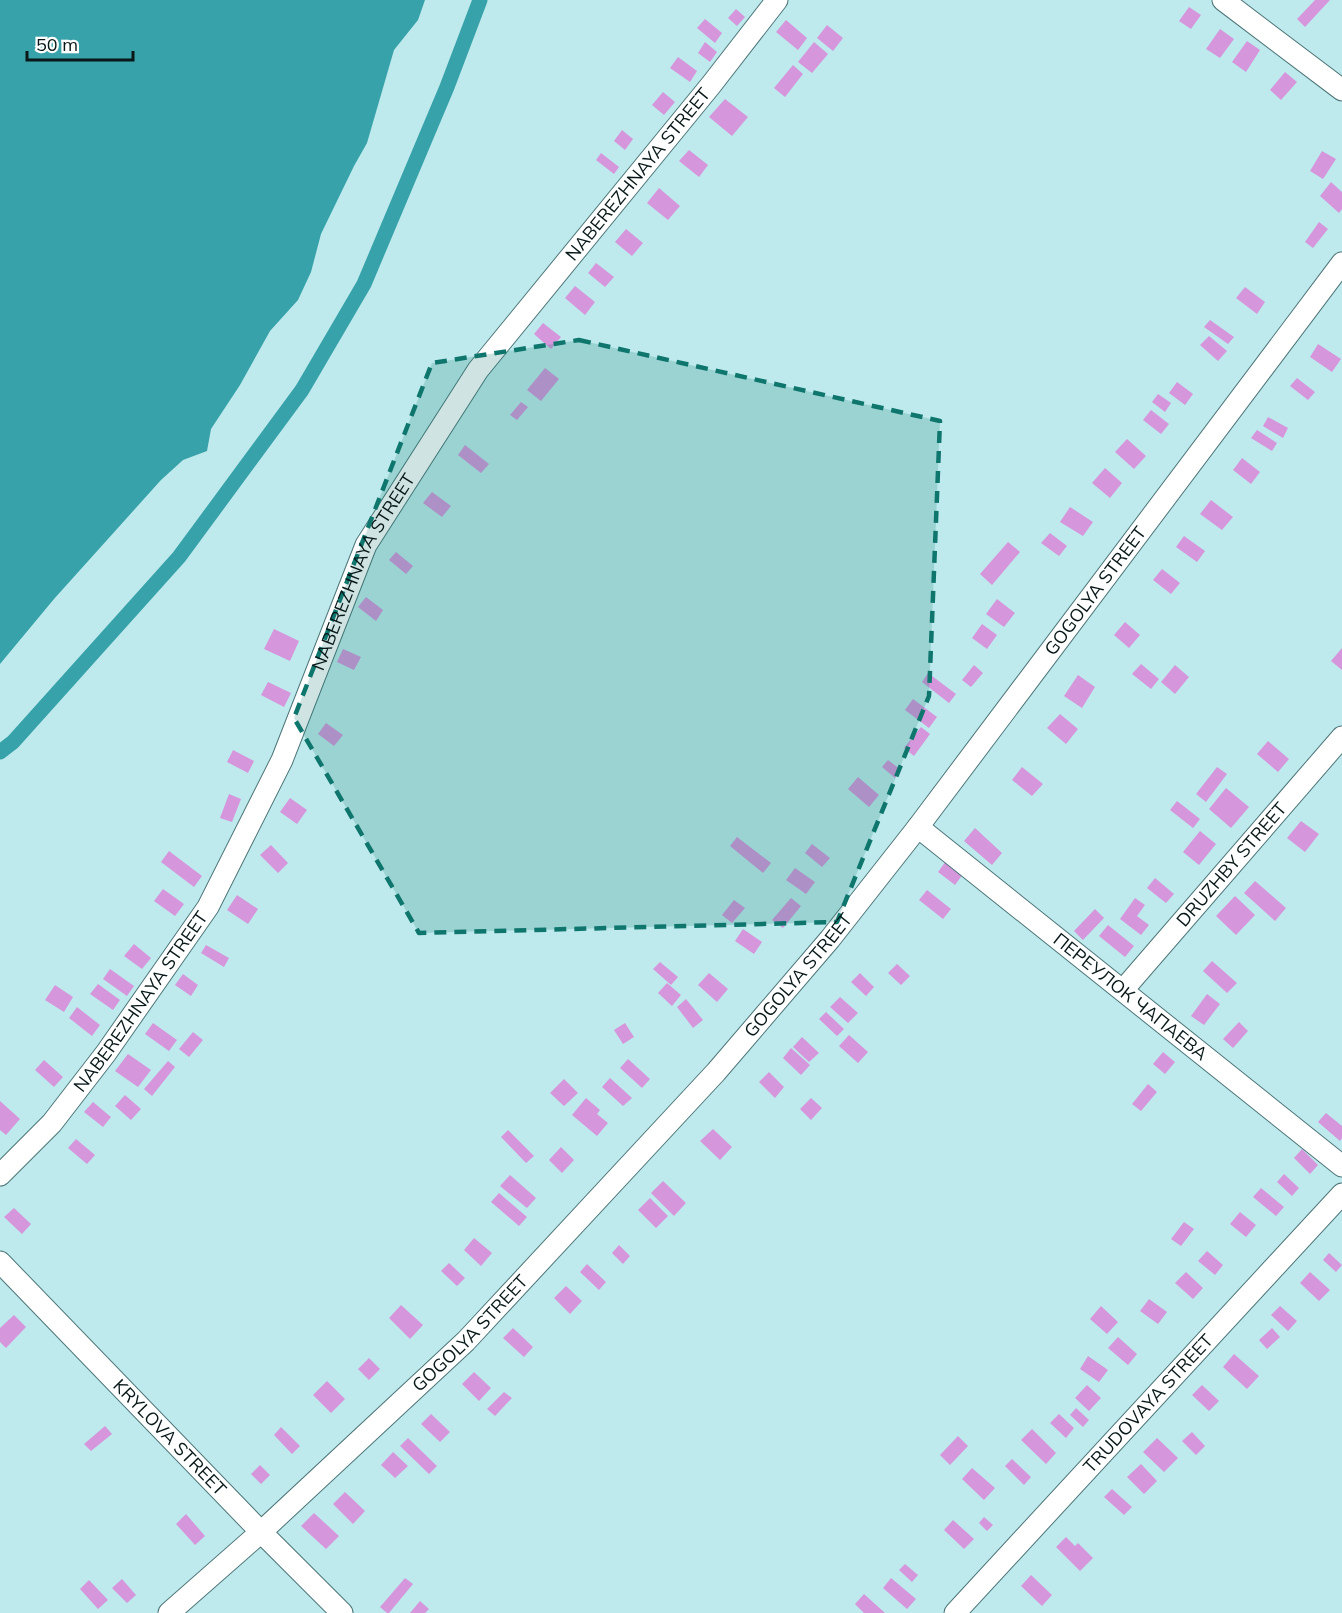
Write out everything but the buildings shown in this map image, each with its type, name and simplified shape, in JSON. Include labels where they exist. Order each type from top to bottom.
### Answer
[{"type":"street","name":"NABEREZHNAYA STREET","points":[[0,1175],[52,1123],[106,1053],[208,907],[282,760],[366,545],[478,370],[703,95],[777,0]]},
{"type":"street","points":[[1223,0],[1342,90]]},
{"type":"street","name":"GOGOLYA STREET","points":[[169,1613],[261,1532],[466,1341],[716,1072],[830,939],[918,827],[1342,263]]},
{"type":"street","name":"DRUZHBY STREET","points":[[1123,990],[1342,737]]},
{"type":"street","name":"ПЕРЕУЛОК ЧАПАЕВА","points":[[918,827],[1342,1166]]},
{"type":"street","name":"TRUDOVAYA STREET","points":[[955,1613],[1342,1194]]},
{"type":"street","name":"KRYLOVA STREET","points":[[0,1262],[342,1613]]},
{"type":"highlighted area","points":[[579,340],[940,421],[929,696],[837,922],[419,933],[294,718],[432,363]]},
{"type":"water","points":[[0,0],[425,0],[418,20],[394,50],[367,143],[321,234],[311,272],[298,300],[270,331],[240,385],[211,429],[207,451],[183,460],[161,480],[54,599],[0,664]]},
{"type":"waterway","points":[[0,752],[13,742],[179,557],[302,390],[364,284],[447,87],[480,0]]}]
